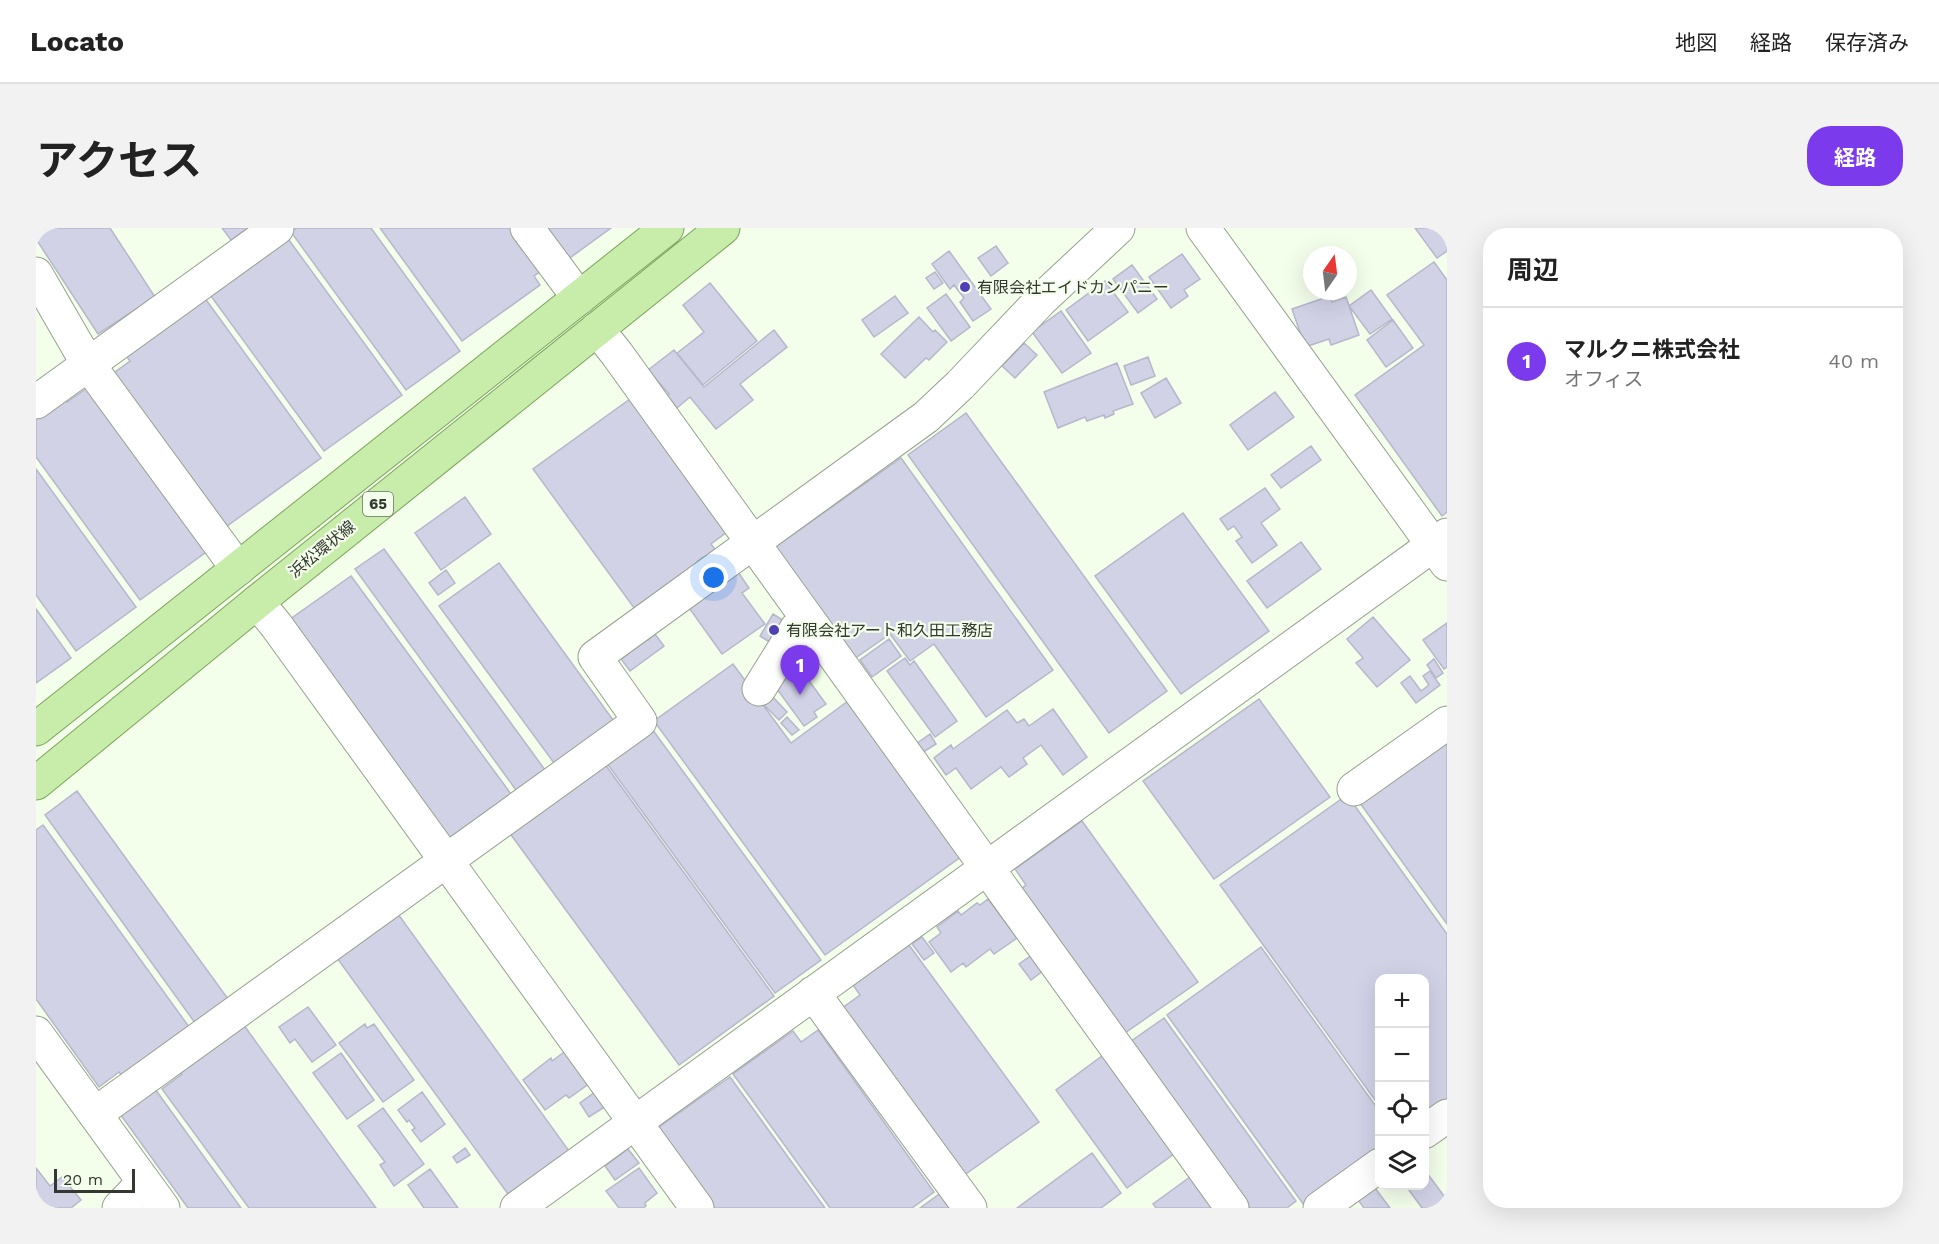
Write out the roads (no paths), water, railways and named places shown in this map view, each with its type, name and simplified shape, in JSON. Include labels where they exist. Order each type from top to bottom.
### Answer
[{"type":"main road","name":"65","points":[[36,729],[667,228]]},
{"type":"main road","name":"浜松環状線","points":[[36,783],[257,602],[723,228]]},
{"type":"street","points":[[36,402],[277,228]]},
{"type":"street","points":[[527,228],[579,298]]},
{"type":"street","points":[[95,1114],[640,721],[595,657],[926,417],[960,385],[1041,300],[1118,228]]},
{"type":"street","points":[[517,1208],[987,868],[1442,548],[1203,228]]},
{"type":"street","points":[[36,274],[88,364],[238,568]]},
{"type":"street","points":[[597,329],[1232,1208]]},
{"type":"street","points":[[257,602],[447,860],[697,1208]]},
{"type":"street","points":[[759,689],[797,628],[808,620]]},
{"type":"street","points":[[1354,789],[1447,723]]},
{"type":"street","points":[[813,993],[970,1208]]},
{"type":"street","points":[[36,1032],[163,1208]]},
{"type":"street","points":[[1429,1129],[1447,1116]]},
{"type":"street","points":[[1320,1208],[1375,1169]]},
{"type":"street","points":[[119,1208],[144,1182]]},
{"type":"place","name":"有限会社エイドカンパニー","points":[[965,287]]},
{"type":"place","name":"有限会社アート和久田工務店","points":[[774,630]]},
{"type":"place","name":"マルクニ株式会社","points":[[800,695]]}]
